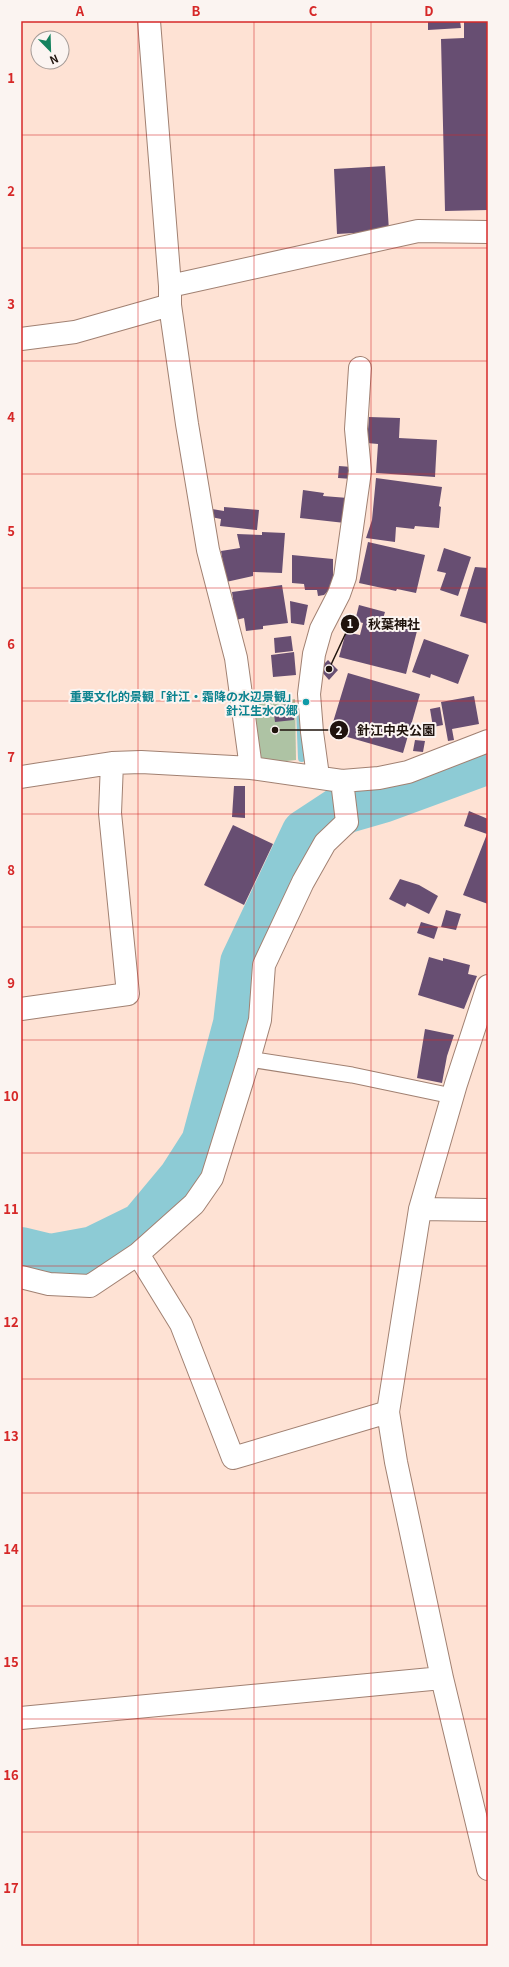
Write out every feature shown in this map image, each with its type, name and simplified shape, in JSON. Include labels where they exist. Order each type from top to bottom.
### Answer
[{"type":"street","points":[[149,21],[170,296],[187,424],[208,550],[236,658],[251,768]]},
{"type":"street","points":[[21,339],[75,332],[170,296],[418,231],[488,232]]},
{"type":"street","points":[[318,776],[309,694],[314,654],[321,628],[339,594],[345,577],[360,472],[356,429],[360,368]]},
{"type":"street","points":[[344,798],[379,778],[408,772],[488,741]]},
{"type":"street","points":[[21,1009],[128,994],[110,813],[112,762]]},
{"type":"street","points":[[21,777],[112,762],[251,768],[318,776],[344,798],[347,822],[325,843],[303,882],[264,965],[260,1020],[212,1178],[194,1204],[138,1254],[90,1286],[49,1284],[21,1278]]},
{"type":"street","points":[[488,986],[452,1096],[420,1209],[388,1412],[396,1462],[442,1678],[488,1869]]},
{"type":"street","points":[[420,1209],[488,1210]]},
{"type":"street","points":[[138,1254],[182,1324],[233,1458],[388,1412]]},
{"type":"street","points":[[21,1718],[442,1678]]},
{"type":"lane","points":[[248,1059],[352,1075],[452,1096]]},
{"type":"green space","points":[[295,699],[296,760],[268,763],[259,755],[250,704]]},
{"type":"building","points":[[428,21],[460,21],[461,28],[428,30]]},
{"type":"building","points":[[464,21],[488,21],[488,210],[445,211],[441,39],[464,38]]},
{"type":"building","points":[[385,166],[389,231],[337,234],[334,169]]},
{"type":"building","points":[[369,417],[400,418],[399,438],[437,440],[435,477],[376,473],[378,444],[367,443]]},
{"type":"building","points":[[339,466],[352,467],[352,479],[338,478]]},
{"type":"building","points":[[376,478],[442,487],[439,506],[441,507],[439,528],[415,526],[414,529],[396,527],[395,542],[366,538],[372,520]]},
{"type":"building","points":[[303,490],[324,493],[323,496],[348,498],[345,523],[300,518]]},
{"type":"building","points":[[224,507],[259,510],[257,530],[220,526],[221,519],[211,517],[212,509],[224,511]]},
{"type":"building","points":[[262,532],[285,533],[282,573],[253,572],[253,576],[226,582],[221,551],[240,548],[237,534],[262,535]]},
{"type":"building","points":[[368,542],[425,555],[416,593],[397,589],[396,591],[359,583]]},
{"type":"building","points":[[444,548],[471,557],[458,596],[440,590],[446,573],[437,571]]},
{"type":"building","points":[[292,555],[333,559],[333,586],[324,595],[318,596],[317,590],[305,590],[304,584],[292,583]]},
{"type":"building","points":[[475,567],[488,568],[488,624],[460,616]]},
{"type":"building","points":[[282,585],[288,623],[263,626],[263,629],[246,631],[244,618],[236,620],[232,592]]},
{"type":"building","points":[[290,601],[308,605],[304,625],[291,623]]},
{"type":"building","points":[[359,605],[385,612],[382,622],[417,631],[406,674],[339,657],[346,632],[360,635],[363,623],[355,621]]},
{"type":"building","points":[[291,636],[293,651],[275,653],[274,638]]},
{"type":"building","points":[[424,639],[469,655],[458,684],[431,674],[430,678],[412,672]]},
{"type":"building","points":[[294,652],[296,675],[273,677],[271,655]]},
{"type":"building","points":[[328,660],[338,670],[329,680],[320,668]]},
{"type":"building","points":[[348,673],[420,694],[403,753],[330,732]]},
{"type":"building","points":[[474,696],[479,724],[452,729],[454,740],[448,741],[441,702]]},
{"type":"building","points":[[293,704],[294,720],[275,722],[273,706]]},
{"type":"building","points":[[440,707],[443,725],[433,727],[430,709]]},
{"type":"building","points":[[415,740],[425,741],[423,752],[413,751]]},
{"type":"building","points":[[234,786],[245,786],[245,818],[232,817]]},
{"type":"building","points":[[469,811],[488,819],[488,904],[463,895],[487,834],[464,826]]},
{"type":"building","points":[[233,825],[273,844],[244,905],[204,885]]},
{"type":"building","points":[[400,879],[419,885],[438,896],[429,914],[407,903],[405,907],[389,899]]},
{"type":"building","points":[[446,910],[461,914],[456,930],[441,927]]},
{"type":"building","points":[[421,922],[438,927],[434,939],[417,933]]},
{"type":"building","points":[[429,957],[443,961],[443,958],[470,965],[468,974],[477,976],[464,1009],[418,995]]},
{"type":"building","points":[[425,1029],[454,1035],[447,1056],[442,1083],[417,1078]]},
{"type":"waterway","points":[[300,708],[302,758]]},
{"type":"waterway","points":[[21,1252],[50,1259],[94,1251],[143,1227],[183,1179],[206,1143],[238,1024],[245,963],[306,834],[344,809],[382,798],[488,759]]},
{"type":"place","name":"秋葉神社","points":[[329,669]]},
{"type":"place","name":"重要文化的景観「針江・霜降の水辺景観」 針江生水の郷","points":[[306,702]]},
{"type":"place","name":"針江中央公園","points":[[275,730]]}]
